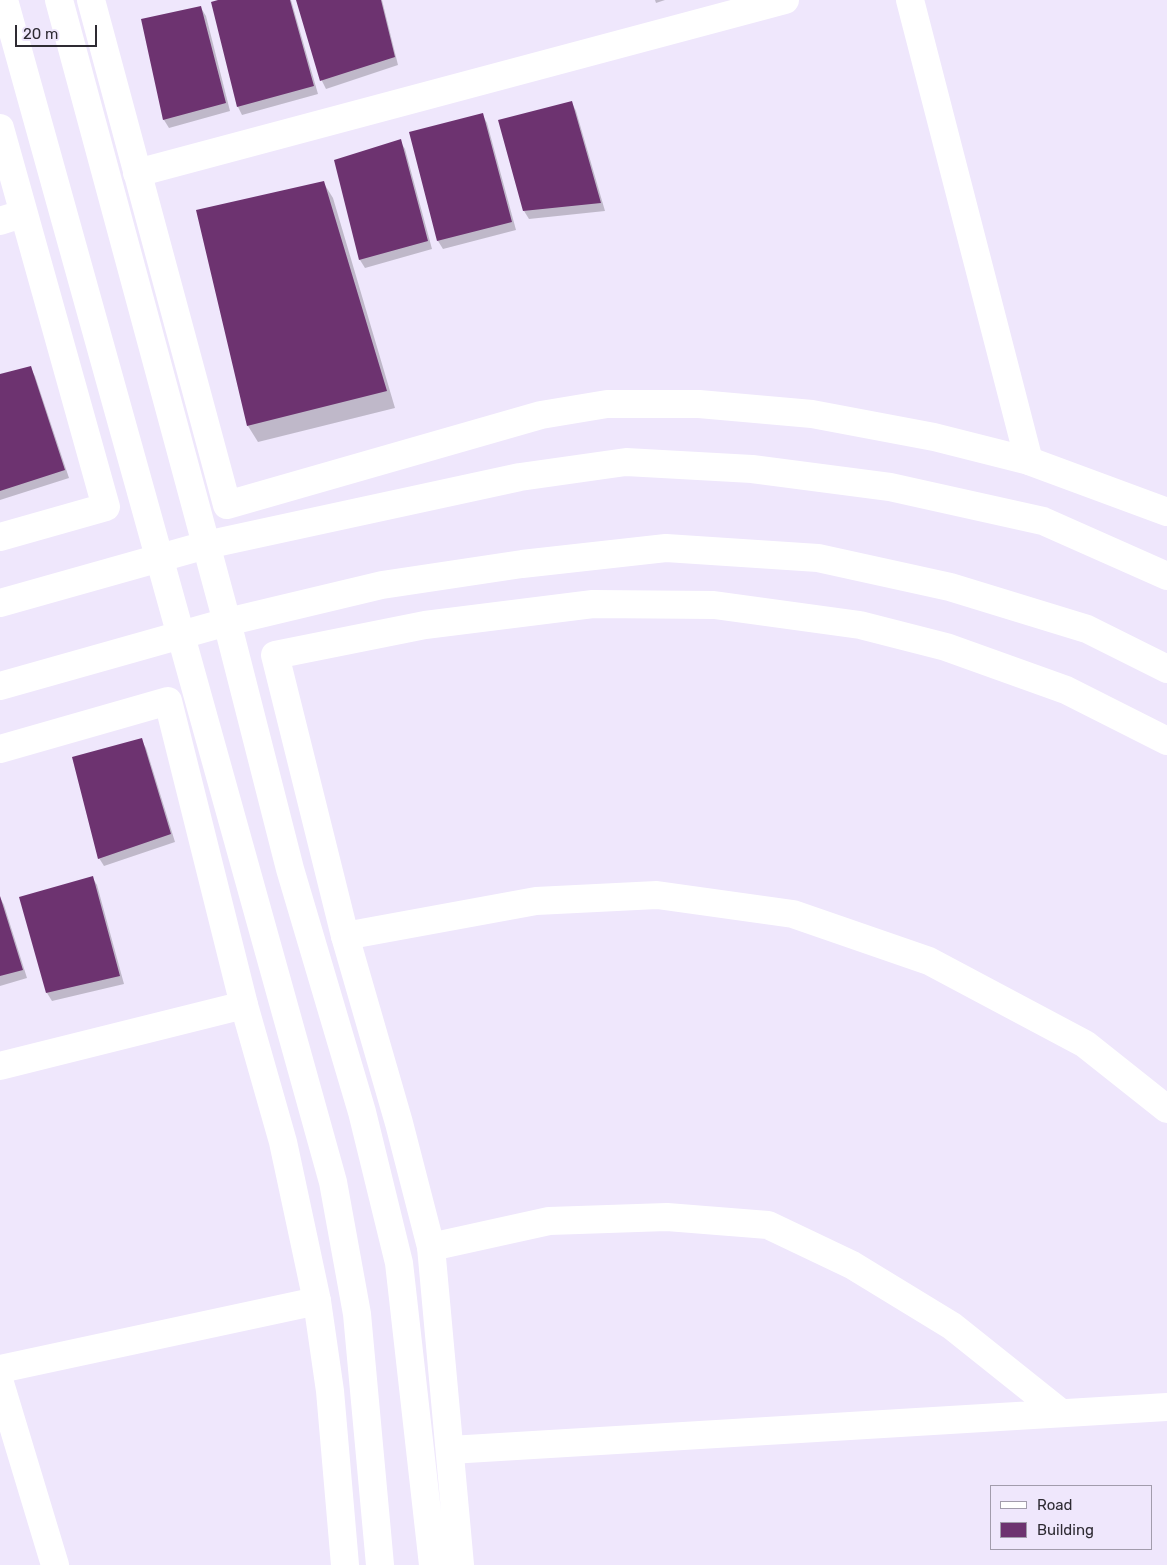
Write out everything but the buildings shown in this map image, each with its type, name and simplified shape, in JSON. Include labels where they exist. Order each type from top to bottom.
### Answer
[{"type":"main road","points":[[4,0],[332,1182],[357,1314],[380,1565]]},
{"type":"main road","points":[[59,0],[228,622],[290,869],[362,1112],[399,1263],[433,1565]]},
{"type":"main road","points":[[92,0],[227,504],[541,414],[607,404],[699,404],[812,414],[934,436],[1029,461],[1167,512]]},
{"type":"main road","points":[[137,173],[785,0]]},
{"type":"main road","points":[[910,0],[1029,461]]},
{"type":"main road","points":[[0,128],[11,218],[106,507],[0,537]]},
{"type":"main road","points":[[0,603],[206,545],[520,477],[626,462],[752,468],[890,487],[1042,521],[1167,576]]},
{"type":"main road","points":[[0,686],[228,622],[382,585],[522,564],[666,548],[818,558],[950,587],[1087,629],[1167,669]]},
{"type":"main road","points":[[460,1565],[431,1247],[399,1123],[345,936],[275,655],[425,625],[593,604],[714,605],[860,625],[946,647],[1066,690],[1167,741]]},
{"type":"main road","points":[[0,749],[168,702],[244,1005],[283,1142],[317,1300],[330,1391],[345,1565]]},
{"type":"main road","points":[[345,936],[545,901],[657,895],[792,914],[929,961],[1085,1044],[1167,1109]]},
{"type":"main road","points":[[0,1066],[244,1005]]},
{"type":"main road","points":[[431,1247],[549,1221],[667,1217],[768,1226],[852,1264],[952,1326],[1061,1414]]},
{"type":"main road","points":[[0,1369],[317,1300]]},
{"type":"main road","points":[[0,1382],[54,1565]]},
{"type":"main road","points":[[450,1450],[1167,1407]]}]
